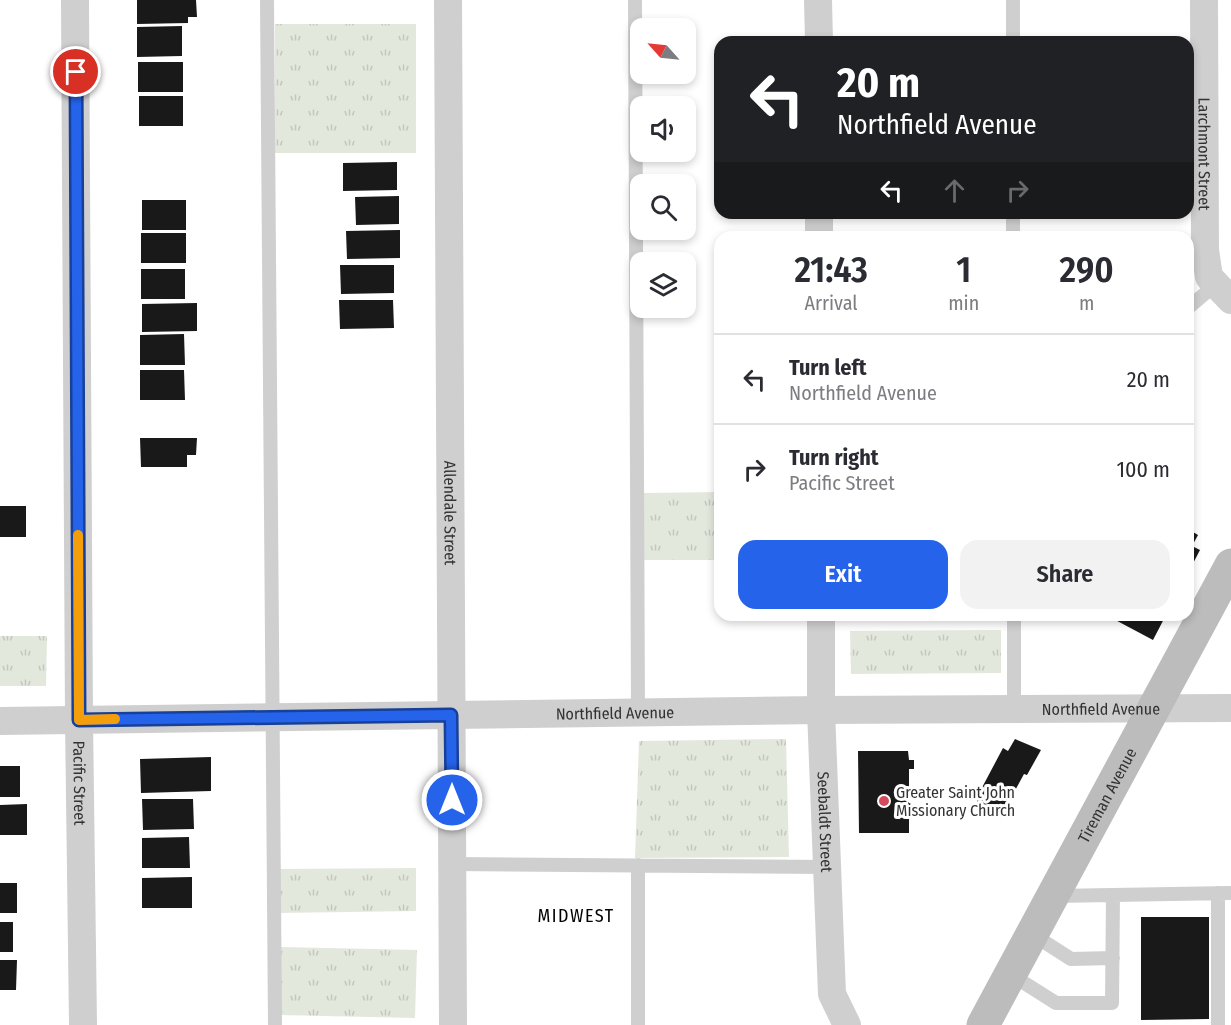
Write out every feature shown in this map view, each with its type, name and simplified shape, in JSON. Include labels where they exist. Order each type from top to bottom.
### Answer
[{"type":"street","name":"Pacific Street","points":[[75,0],[79,720],[84,1025]]},
{"type":"street","name":"Allendale Street","points":[[448,0],[453,1025]]},
{"type":"street","points":[[818,0],[819,36]]},
{"type":"street","name":"Larchmont Street","points":[[1204,0],[1204,250],[1209,277],[1223,293]]},
{"type":"street","name":"Tireman Avenue","points":[[983,1025],[1231,565]]},
{"type":"street","name":"Seebaldt Street","points":[[820,621],[821,710],[832,994],[848,1025]]},
{"type":"street","name":"Northfield Avenue","points":[[0,721],[821,710],[1231,708]]},
{"type":"lane","points":[[267,0],[274,1025]]},
{"type":"lane","points":[[635,0],[638,712]]},
{"type":"lane","points":[[1013,0],[1013,36]]},
{"type":"lane","points":[[1194,305],[1223,293]]},
{"type":"lane","points":[[1014,709],[1016,621]]},
{"type":"lane","points":[[452,864],[827,867]]},
{"type":"lane","points":[[638,865],[638,1025]]},
{"type":"lane","points":[[1052,896],[1225,893],[1218,1025]]},
{"type":"lane","points":[[1010,974],[1056,1003],[1112,1003],[1113,895]]},
{"type":"lane","points":[[1032,934],[1071,958],[1113,958]]},
{"type":"green space","points":[[275,24],[416,24],[416,153],[275,153]]},
{"type":"green space","points":[[714,492],[714,560],[644,560],[644,493]]},
{"type":"green space","points":[[1001,630],[1001,673],[851,674],[850,631]]},
{"type":"green space","points":[[0,636],[47,636],[46,686],[0,686]]},
{"type":"green space","points":[[786,739],[789,857],[635,858],[639,741]]},
{"type":"green space","points":[[416,868],[416,911],[278,913],[277,869]]},
{"type":"green space","points":[[281,947],[417,950],[415,1018],[279,1015]]},
{"type":"building","points":[[137,0],[196,0],[197,17],[188,17],[188,23],[137,24]]},
{"type":"building","points":[[182,26],[182,56],[137,57],[137,27]]},
{"type":"building","points":[[138,62],[183,62],[183,92],[138,92]]},
{"type":"building","points":[[139,96],[183,96],[183,126],[139,126]]},
{"type":"building","points":[[397,162],[397,190],[343,191],[343,163]]},
{"type":"building","points":[[399,196],[399,224],[356,225],[355,197]]},
{"type":"building","points":[[142,200],[186,200],[186,230],[142,230]]},
{"type":"building","points":[[400,230],[400,258],[347,259],[346,231]]},
{"type":"building","points":[[141,233],[186,233],[186,263],[141,263]]},
{"type":"building","points":[[340,265],[394,265],[394,293],[341,294]]},
{"type":"building","points":[[141,269],[185,269],[185,299],[141,299]]},
{"type":"building","points":[[339,300],[393,300],[394,328],[340,329]]},
{"type":"building","points":[[197,303],[197,331],[142,332],[142,304]]},
{"type":"building","points":[[184,334],[185,365],[140,365],[140,335]]},
{"type":"building","points":[[140,370],[184,370],[185,400],[140,400]]},
{"type":"building","points":[[140,438],[197,438],[196,455],[187,455],[187,467],[141,467]]},
{"type":"building","points":[[0,506],[26,506],[26,537],[0,537]]},
{"type":"building","points":[[1194,547],[1200,550],[1194,562]]},
{"type":"building","points":[[1117,621],[1163,621],[1153,640]]},
{"type":"building","points":[[1015,739],[1041,750],[1027,775],[1024,774],[1000,818],[977,806],[977,797],[1003,748],[1008,751]]},
{"type":"building","name":"Greater Saint John Missionary Church","points":[[858,751],[908,751],[909,760],[914,760],[914,769],[909,769],[909,833],[859,833]]},
{"type":"building","points":[[211,757],[211,791],[141,793],[140,759]]},
{"type":"building","points":[[0,766],[20,766],[20,797],[0,797]]},
{"type":"building","points":[[142,799],[193,799],[194,829],[143,830]]},
{"type":"building","points":[[27,804],[27,835],[0,835],[0,805]]},
{"type":"building","points":[[189,837],[190,868],[142,868],[142,838]]},
{"type":"building","points":[[192,877],[192,908],[142,908],[142,878]]},
{"type":"building","points":[[0,883],[17,883],[17,913],[0,913]]},
{"type":"building","points":[[1141,917],[1209,917],[1209,1019],[1141,1020]]},
{"type":"building","points":[[0,922],[13,922],[13,952],[0,952]]},
{"type":"building","points":[[0,960],[17,960],[16,990],[0,990]]},
{"type":"slow traffic","points":[[78,535],[79,720],[115,719]]},
{"type":"place","name":"Greater Saint John Missionary Church","points":[[884,801]]},
{"type":"district","name":"MIDWEST","points":[[576,916]]},
{"type":"route","points":[[76,72],[79,720],[451,715],[452,800]]}]
